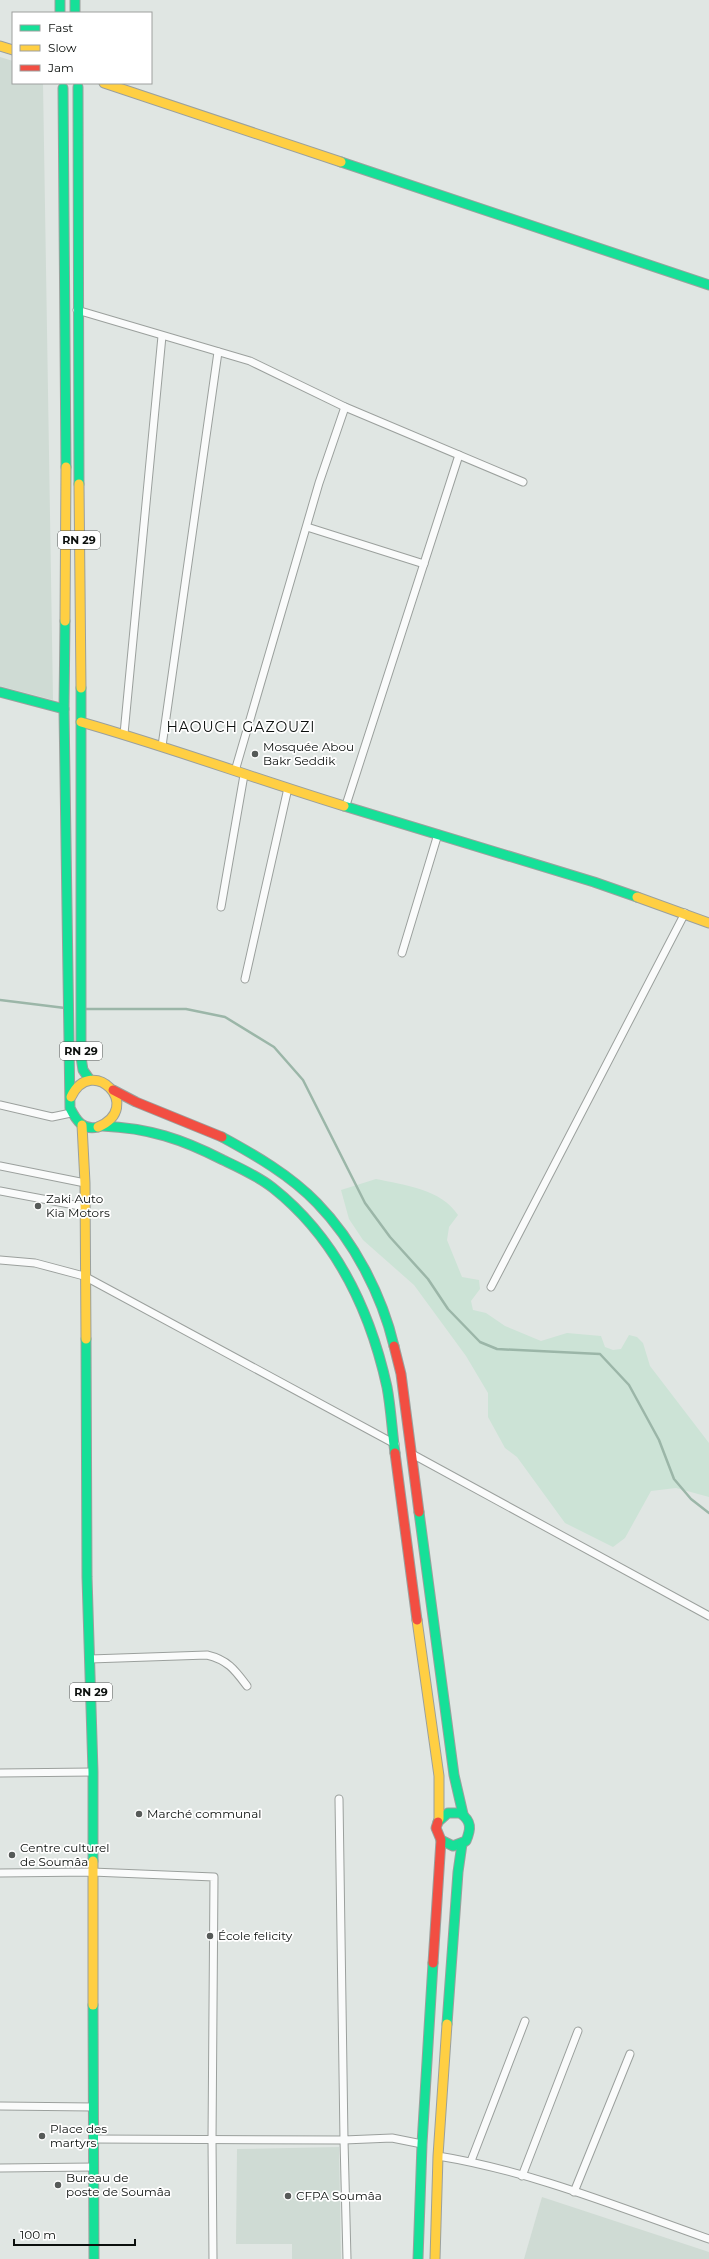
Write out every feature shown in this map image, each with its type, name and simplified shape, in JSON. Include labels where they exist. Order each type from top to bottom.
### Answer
[{"type":"main road","points":[[60,0],[60,12]]},
{"type":"main road","points":[[75,0],[75,12]]},
{"type":"main road","points":[[0,46],[12,50]]},
{"type":"main road","points":[[107,84],[709,285]]},
{"type":"main road","points":[[81,85],[58,85],[66,533],[64,709],[71,1113],[82,1125],[92,1128],[102,1126],[145,1129],[174,1137],[245,1170],[273,1188],[300,1211],[326,1242],[344,1269],[366,1311],[379,1349],[384,1372],[423,1669],[439,1776],[439,1819],[436,1828],[441,1840],[422,2144],[418,2259]]},
{"type":"main road","name":"RN 29","points":[[81,85],[77,310],[81,722],[81,1020],[82,1063],[90,1080]]},
{"type":"main road","points":[[0,692],[64,709]]},
{"type":"main road","points":[[81,722],[162,746],[244,774],[438,834],[709,922]]},
{"type":"main road","points":[[71,1097],[76,1088],[90,1080],[106,1083],[113,1090],[133,1101],[197,1126],[240,1147],[285,1176],[316,1202],[329,1218],[365,1272],[388,1325],[400,1374],[412,1454],[454,1775],[463,1814],[469,1821],[471,1829],[469,1838],[462,1844],[453,1846],[441,1840]]},
{"type":"main road","points":[[102,1126],[111,1120],[116,1111],[117,1100],[113,1090]]},
{"type":"main road","name":"RN 29","points":[[82,1125],[85,1183],[84,1276],[87,1578],[93,1772],[92,1872],[94,2259]]},
{"type":"main road","points":[[439,1819],[450,1812],[463,1814]]},
{"type":"main road","points":[[435,2259],[438,2156],[458,1872],[462,1844]]},
{"type":"street","points":[[77,310],[250,361],[345,407],[523,482]]},
{"type":"street","points":[[124,734],[162,336]]},
{"type":"street","points":[[162,746],[218,352]]},
{"type":"street","points":[[235,771],[307,527],[345,407]]},
{"type":"street","points":[[346,805],[459,455]]},
{"type":"street","points":[[307,527],[424,564]]},
{"type":"street","points":[[221,907],[244,774]]},
{"type":"street","points":[[245,979],[288,788]]},
{"type":"street","points":[[402,953],[438,834]]},
{"type":"street","points":[[491,1287],[685,913]]},
{"type":"street","points":[[0,1105],[52,1117],[71,1113]]},
{"type":"street","points":[[0,1166],[85,1183]]},
{"type":"street","points":[[0,1191],[85,1207]]},
{"type":"street","points":[[0,1260],[35,1263],[84,1276],[394,1444]]},
{"type":"street","points":[[412,1454],[709,1616]]},
{"type":"street","points":[[90,1660],[208,1655],[223,1659],[238,1674],[247,1686]]},
{"type":"street","points":[[0,1773],[93,1772]]},
{"type":"street","points":[[339,1799],[347,2259]]},
{"type":"street","points":[[0,1873],[92,1872],[214,1877],[212,2140],[213,2259]]},
{"type":"street","points":[[471,2161],[525,2021]]},
{"type":"street","points":[[522,2176],[578,2032]]},
{"type":"street","points":[[574,2192],[630,2054]]},
{"type":"street","points":[[0,2106],[93,2107]]},
{"type":"street","points":[[93,2139],[344,2140],[392,2138],[422,2144]]},
{"type":"street","points":[[438,2156],[471,2161],[522,2176],[574,2192],[709,2239]]},
{"type":"street","points":[[0,2168],[94,2167]]},
{"type":"shaded area","points":[[0,57],[12,61],[12,84],[43,84],[53,700],[0,686]]},
{"type":"shaded area","name":"CFPA Soumâa","points":[[339,2147],[341,2259],[292,2259],[292,2244],[236,2244],[237,2149]]},
{"type":"shaded area","points":[[542,2197],[709,2252],[709,2259],[524,2259]]},
{"type":"green space","points":[[376,1179],[410,1186],[432,1194],[451,1206],[458,1215],[449,1227],[447,1240],[462,1277],[479,1280],[480,1289],[471,1301],[473,1310],[486,1313],[505,1326],[541,1341],[567,1333],[601,1336],[605,1347],[613,1350],[621,1349],[629,1335],[637,1337],[643,1343],[650,1366],[709,1443],[709,1497],[676,1488],[651,1491],[625,1538],[613,1547],[565,1523],[517,1457],[505,1448],[488,1417],[488,1393],[466,1356],[414,1285],[363,1240],[349,1219],[341,1190]]},
{"type":"waterway","points":[[0,1000],[65,1008]]},
{"type":"waterway","points":[[86,1009],[186,1009],[225,1017],[274,1047],[303,1080],[365,1203],[390,1237],[428,1279],[448,1309],[480,1342],[497,1349],[600,1354],[629,1385],[659,1440],[674,1479],[691,1499],[709,1513]]},
{"type":"traffic: fast","points":[[60,0],[60,12]]},
{"type":"traffic: fast","points":[[75,0],[75,12]]},
{"type":"traffic: fast","points":[[78,87],[79,484]]},
{"type":"traffic: fast","points":[[63,88],[66,467]]},
{"type":"traffic: fast","points":[[341,162],[709,285]]},
{"type":"traffic: fast","points":[[65,621],[64,709],[70,1108],[81,1124],[93,1128],[98,1127]]},
{"type":"traffic: fast","points":[[81,688],[81,1057],[83,1070],[90,1080]]},
{"type":"traffic: fast","points":[[0,692],[64,709]]},
{"type":"traffic: fast","points":[[344,806],[594,882],[637,897]]},
{"type":"traffic: fast","points":[[102,1126],[135,1129],[165,1136],[193,1146],[236,1166],[273,1188],[315,1229],[347,1277],[371,1330],[387,1387],[395,1453]]},
{"type":"traffic: fast","points":[[222,1137],[259,1158],[295,1183],[307,1193],[330,1218],[343,1234],[365,1270],[382,1307],[394,1346]]},
{"type":"traffic: fast","points":[[86,1339],[87,1577],[93,1772],[93,1861]]},
{"type":"traffic: fast","points":[[419,1512],[454,1775],[463,1814]]},
{"type":"traffic: fast","points":[[438,1822],[448,1813],[460,1813],[467,1819],[469,1826],[469,1833],[466,1841],[453,1846],[441,1840]]},
{"type":"traffic: fast","points":[[447,2024],[458,1872],[462,1844]]},
{"type":"traffic: fast","points":[[418,2259],[422,2144],[433,1963]]},
{"type":"traffic: fast","points":[[93,2005],[94,2259]]},
{"type":"traffic: slow","points":[[0,46],[12,50]]},
{"type":"traffic: slow","points":[[107,84],[341,162]]},
{"type":"traffic: slow","points":[[65,621],[66,467]]},
{"type":"traffic: slow","points":[[79,484],[81,688]]},
{"type":"traffic: slow","points":[[81,722],[344,806]]},
{"type":"traffic: slow","points":[[637,897],[709,923]]},
{"type":"traffic: slow","points":[[71,1097],[80,1085],[91,1080],[101,1082],[110,1088],[116,1097],[117,1108],[111,1118],[98,1127]]},
{"type":"traffic: slow","points":[[82,1125],[85,1183],[86,1339]]},
{"type":"traffic: slow","points":[[417,1620],[439,1776],[439,1819]]},
{"type":"traffic: slow","points":[[93,1861],[93,2005]]},
{"type":"traffic: slow","points":[[435,2259],[438,2156],[447,2024]]},
{"type":"traffic: jam","points":[[113,1090],[136,1102],[222,1137]]},
{"type":"traffic: jam","points":[[394,1346],[401,1374],[419,1512]]},
{"type":"traffic: jam","points":[[395,1453],[417,1620]]},
{"type":"traffic: jam","points":[[433,1963],[441,1840],[436,1828],[438,1822]]},
{"type":"place","name":"Mosquée Abou Bakr Seddik","points":[[255,754]]},
{"type":"place","name":"Zaki Auto Kia Motors","points":[[38,1206]]},
{"type":"place","name":"Marché communal","points":[[139,1814]]},
{"type":"place","name":"Centre culturel de Soumâa","points":[[12,1855]]},
{"type":"place","name":"École felicity","points":[[210,1936]]},
{"type":"place","name":"Place des martyrs","points":[[42,2136]]},
{"type":"place","name":"Bureau de poste de Soumâa","points":[[58,2185]]},
{"type":"place","name":"CFPA Soumâa","points":[[288,2196]]},
{"type":"district","name":"HAOUCH GAZOUZI","points":[[241,727]]}]
